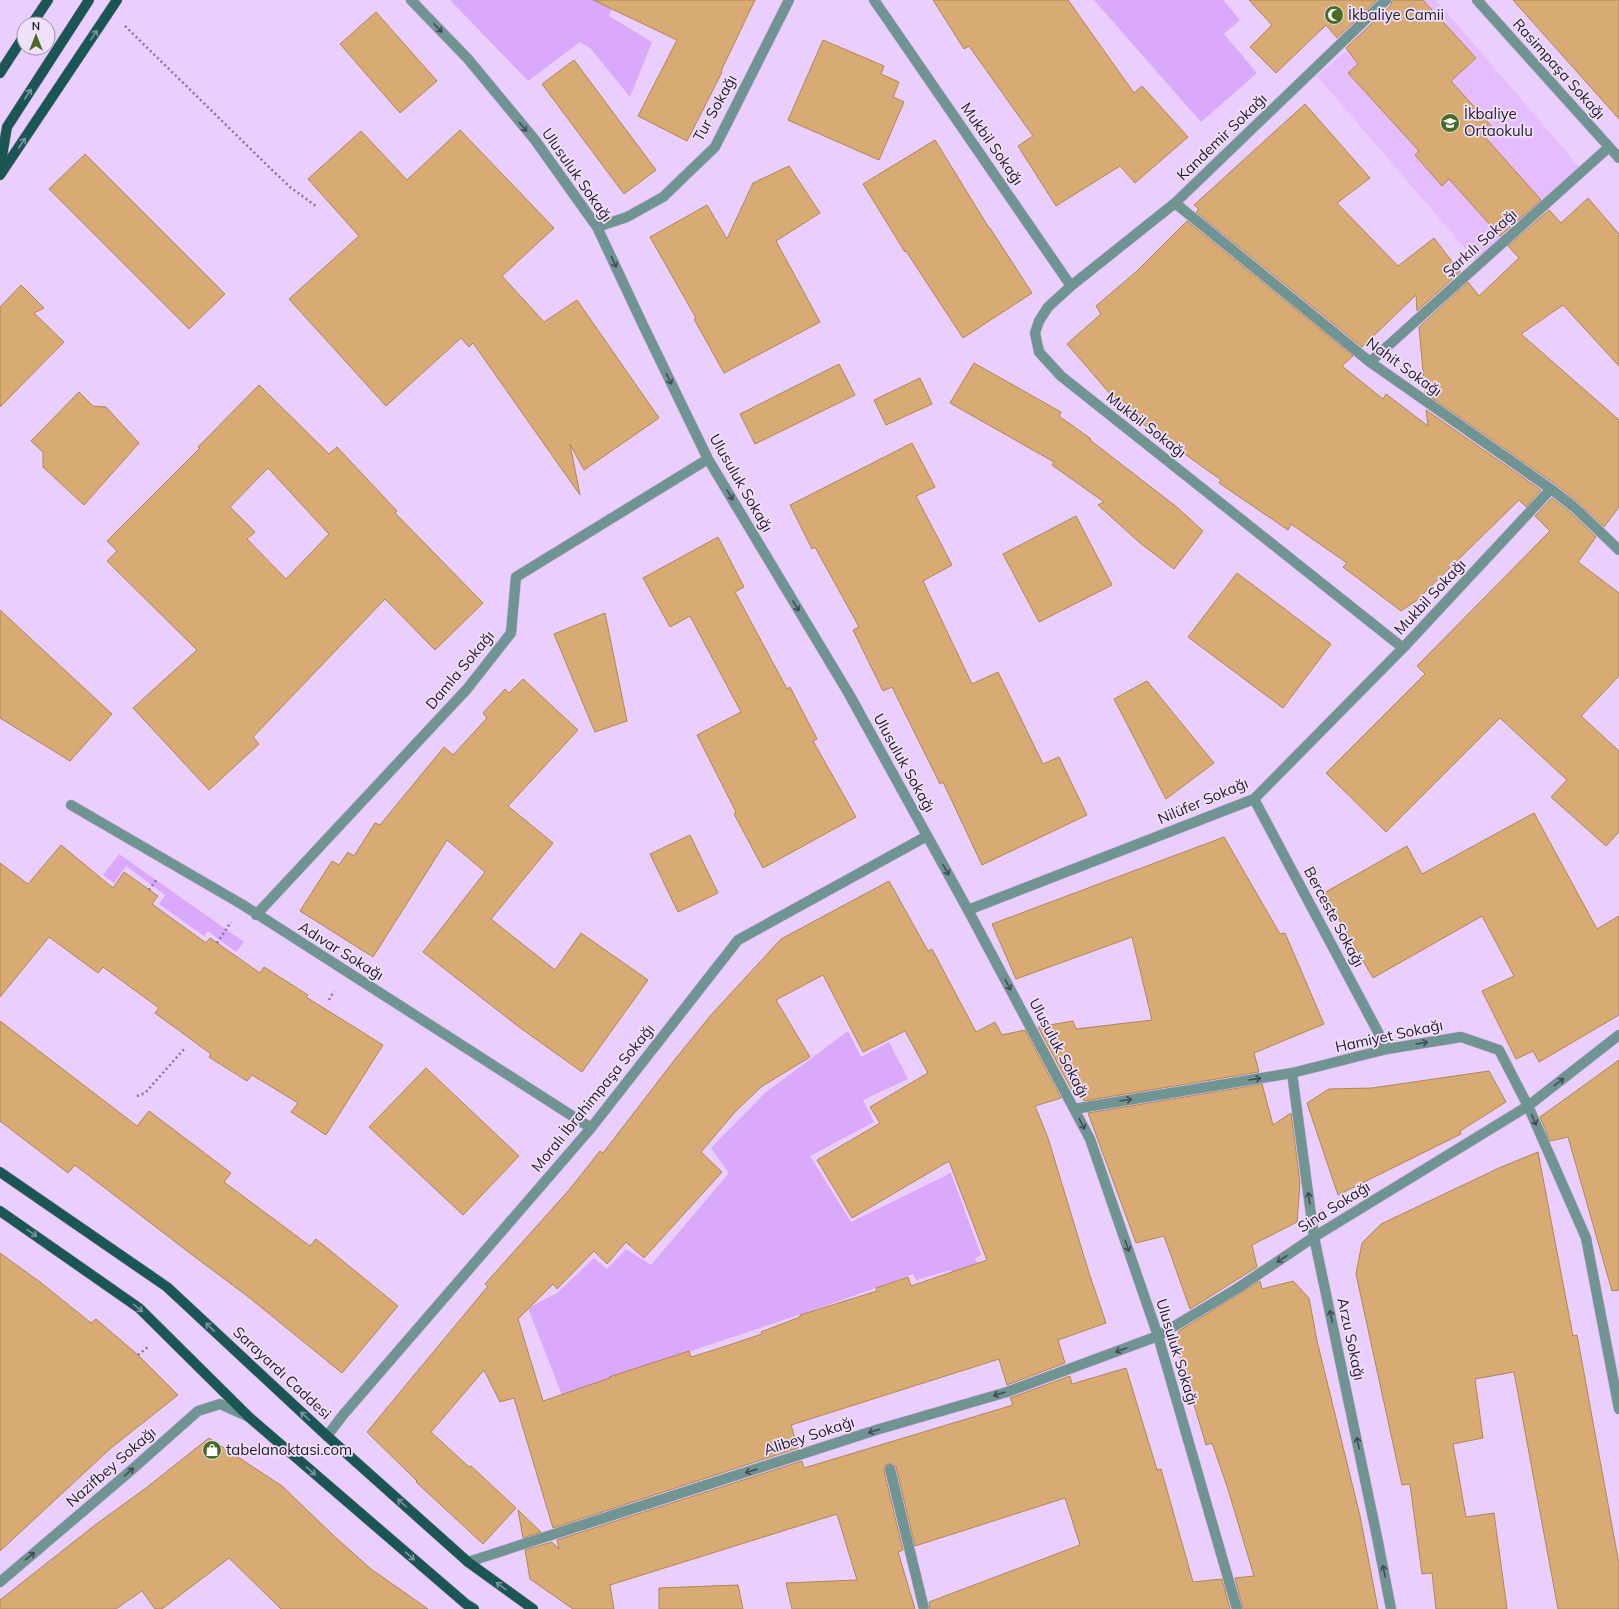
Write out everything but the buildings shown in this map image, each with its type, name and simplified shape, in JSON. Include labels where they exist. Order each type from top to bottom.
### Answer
[{"type":"main road","points":[[37,16],[48,0]]},
{"type":"main road","points":[[0,168],[7,127],[89,0]]},
{"type":"main road","points":[[0,175],[117,0]]},
{"type":"main road","points":[[0,73],[16,48]]},
{"type":"main road","name":"Sarayardı Caddesi","points":[[0,1172],[167,1286],[327,1436],[468,1562],[533,1609]]},
{"type":"main road","points":[[0,1210],[139,1308],[250,1418],[460,1599],[474,1609]]},
{"type":"street","name":"Ulusuluk Sokağı","points":[[411,0],[468,59],[520,123],[597,227],[708,459],[849,694],[928,836],[1090,1139],[1158,1336],[1237,1609]]},
{"type":"street","name":"Tur Sokağı","points":[[597,227],[627,217],[663,198],[715,146],[789,0]]},
{"type":"street","name":"Mukbil Sokağı","points":[[874,0],[1071,286],[1048,307],[1038,321],[1035,333],[1038,352],[1061,376],[1403,648],[1551,489]]},
{"type":"street","name":"Kandemir Sokağı","points":[[1071,286],[1175,203],[1386,0]]},
{"type":"street","name":"Rasimpaşa Sokağı","points":[[1477,0],[1619,158]]},
{"type":"street","name":"Şarkılı Sokağı","points":[[1370,362],[1609,147]]},
{"type":"street","name":"Nahit Sokağı","points":[[1175,203],[1370,362],[1551,489],[1617,544]]},
{"type":"street","name":"Damla Sokağı","points":[[256,914],[467,689],[511,633],[516,577],[708,459]]},
{"type":"street","name":"Nilüfer Sokağı","points":[[968,910],[1254,799],[1403,648]]},
{"type":"street","name":"Berceste Sokağı","points":[[1254,799],[1387,1049]]},
{"type":"street","name":"Adıvar Sokağı","points":[[71,805],[243,905],[591,1128]]},
{"type":"street","name":"Moralı İbrahimpaşa Sokağı","points":[[327,1436],[591,1128],[738,940],[928,836]]},
{"type":"street","name":"Sina Sokağı","points":[[1158,1336],[1238,1288],[1314,1237],[1528,1106],[1619,1035]]},
{"type":"street","name":"Hamiyet Sokağı","points":[[1074,1109],[1292,1073],[1387,1049],[1461,1037],[1500,1050],[1528,1106],[1586,1238],[1619,1409]]},
{"type":"street","name":"Arzu Sokağı","points":[[1292,1073],[1314,1237],[1378,1537],[1391,1609]]},
{"type":"street","name":"Alibey Sokağı","points":[[468,1562],[876,1430],[1007,1392],[1158,1336]]},
{"type":"street","name":"Nazifbey Sokağı","points":[[0,1582],[198,1411],[220,1404],[250,1418]]},
{"type":"street","points":[[890,1469],[924,1609]]},
{"type":"path","points":[[125,26],[290,187],[317,207]]},
{"type":"path","points":[[329,1000],[334,991]]},
{"type":"path","points":[[137,1096],[145,1093],[185,1048]]},
{"type":"path","points":[[138,1355],[151,1345]]},
{"type":"shaded area","points":[[450,0],[615,0],[609,16],[652,42],[630,97],[590,48],[580,42],[528,81]]},
{"type":"shaded area","points":[[1094,0],[1223,0],[1240,20],[1224,34],[1257,73],[1201,122]]},
{"type":"shaded area","name":"İkbaliye Ortaokulu","points":[[1407,0],[1436,0],[1582,170],[1476,261],[1317,76]]},
{"type":"shaded area","points":[[119,854],[244,942],[236,952],[208,931],[204,936],[159,904],[165,895],[126,866],[114,883],[103,875]]},
{"type":"shaded area","points":[[848,1031],[861,1057],[889,1042],[908,1079],[863,1100],[874,1122],[810,1156],[851,1222],[951,1173],[981,1255],[975,1258],[995,1310],[964,1321],[951,1270],[916,1280],[913,1274],[826,1306],[562,1395],[528,1308],[557,1293],[594,1258],[607,1269],[626,1249],[651,1265],[729,1173],[711,1148],[766,1092]]},
{"type":"place","name":"İkbaliye Camii","points":[[1334,15]]},
{"type":"place","name":"İkbaliye Ortaokulu","points":[[1450,123]]},
{"type":"place","name":"tabelanoktasi.com","points":[[212,1450]]}]
